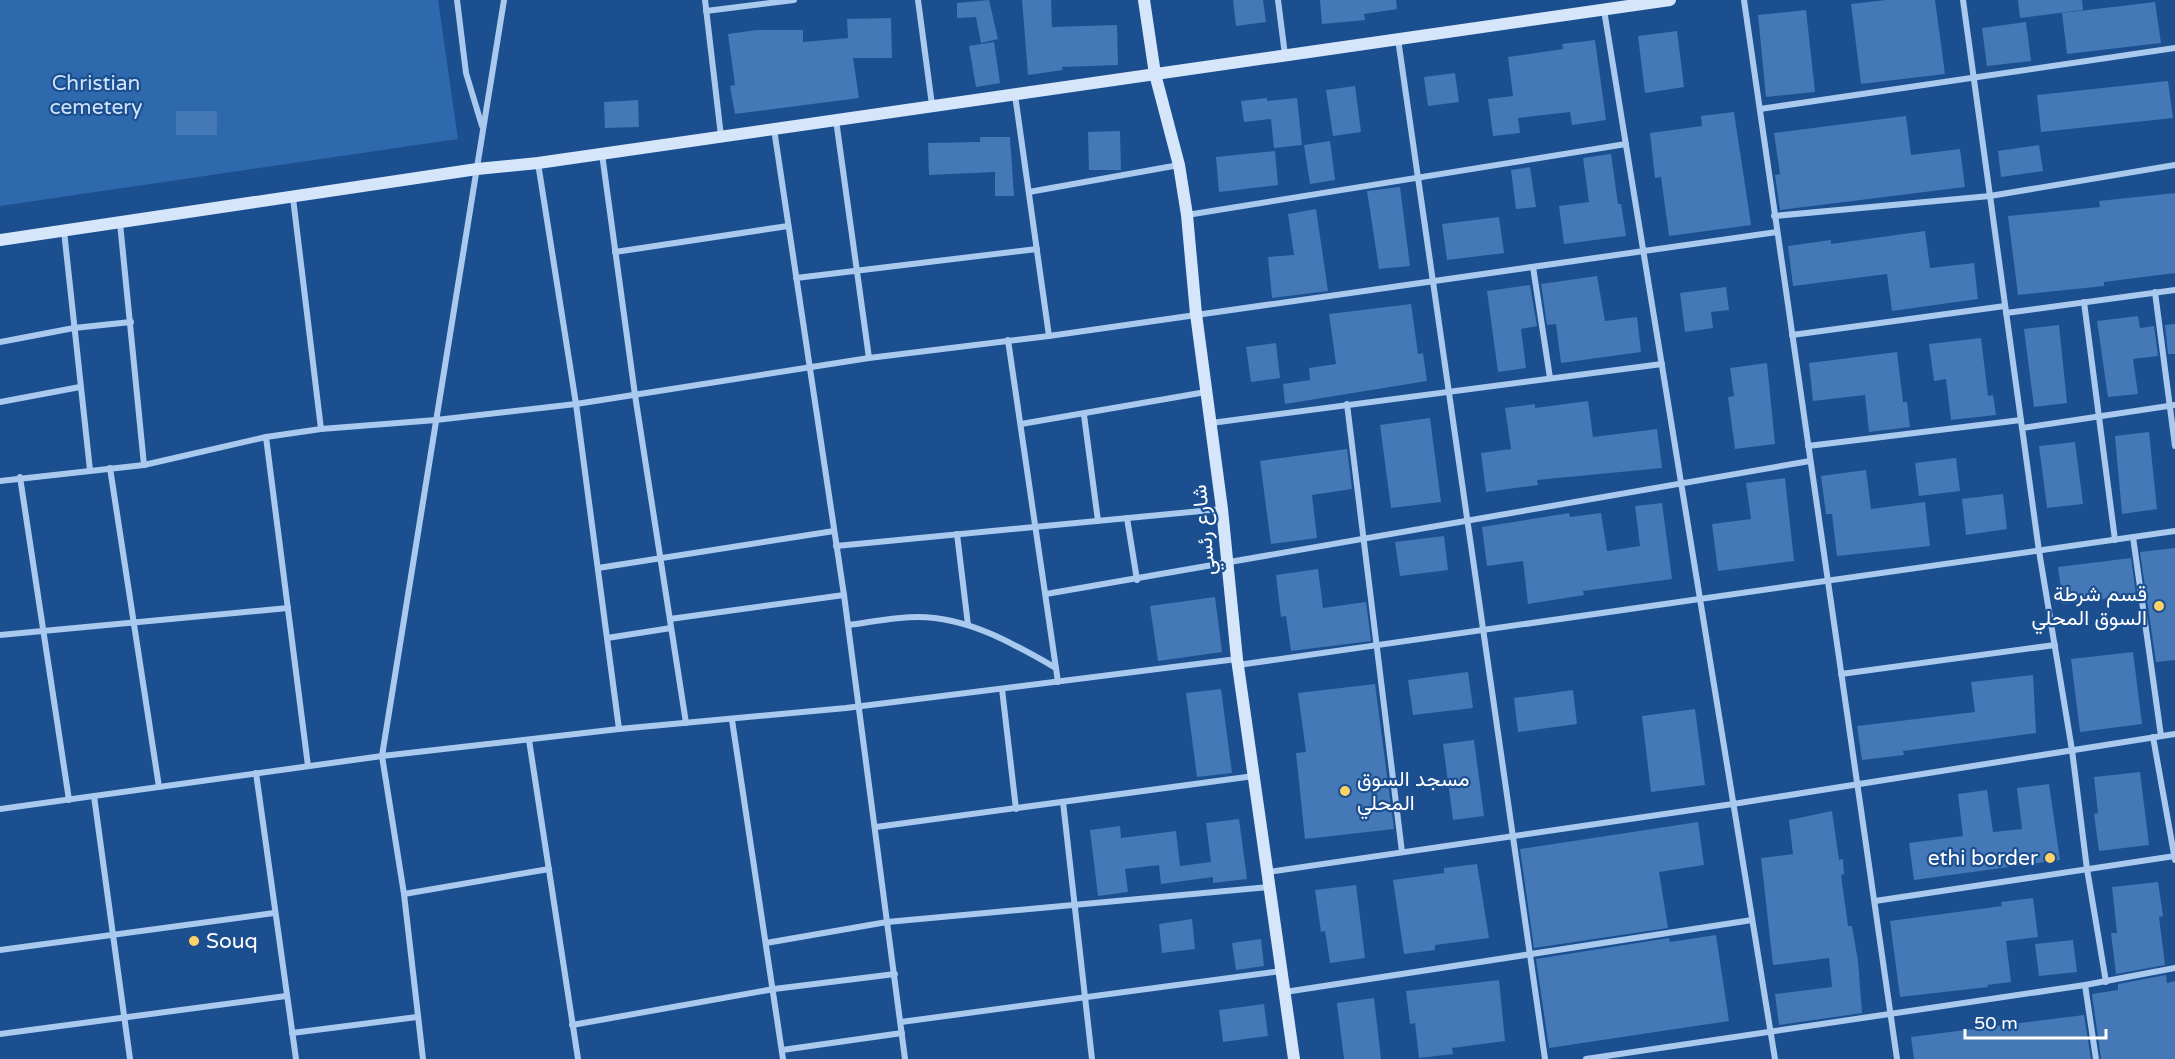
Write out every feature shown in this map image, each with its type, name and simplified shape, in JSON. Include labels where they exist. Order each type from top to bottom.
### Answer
[{"type":"street","points":[[457,0],[466,73],[483,130]]},
{"type":"street","points":[[423,1059],[404,894],[381,756],[504,0]]},
{"type":"street","points":[[705,0],[721,137]]},
{"type":"street","points":[[706,11],[794,0]]},
{"type":"street","points":[[918,0],[932,105]]},
{"type":"street","name":"شارع رئسي","points":[[1144,0],[1155,74],[1179,165],[1187,215],[1196,314],[1222,509],[1238,662],[1293,1059]]},
{"type":"street","points":[[1278,0],[1285,55]]},
{"type":"street","points":[[0,240],[120,224],[477,169],[602,154],[1670,0]]},
{"type":"street","points":[[1744,0],[1897,1059]]},
{"type":"street","points":[[1963,0],[2039,551],[2072,750],[2087,869],[2106,982]]},
{"type":"street","points":[[1604,10],[1775,1059]]},
{"type":"street","points":[[1398,39],[1435,280],[1482,630],[1545,1059]]},
{"type":"street","points":[[1760,109],[2175,48]]},
{"type":"street","points":[[1015,95],[1049,336]]},
{"type":"street","points":[[836,120],[859,271],[869,358]]},
{"type":"street","points":[[774,129],[860,706],[906,1059]]},
{"type":"street","points":[[1187,215],[1626,144]]},
{"type":"street","points":[[602,154],[635,395],[686,723]]},
{"type":"street","points":[[538,163],[576,404],[619,729]]},
{"type":"street","points":[[1029,192],[1179,165]]},
{"type":"street","points":[[1774,216],[1990,196],[2175,165]]},
{"type":"street","points":[[293,198],[321,429]]},
{"type":"street","points":[[120,224],[144,465]]},
{"type":"street","points":[[615,252],[788,226]]},
{"type":"street","points":[[64,231],[90,470]]},
{"type":"street","points":[[0,481],[144,465],[266,437],[321,429],[436,420],[576,404],[869,358],[1049,336],[1777,232]]},
{"type":"street","points":[[796,278],[1037,249]]},
{"type":"street","points":[[1533,267],[1550,378]]},
{"type":"street","points":[[1792,334],[2175,290]]},
{"type":"street","points":[[2155,292],[2172,405],[2175,446]]},
{"type":"street","points":[[2084,302],[2115,540]]},
{"type":"street","points":[[0,342],[74,328],[131,322]]},
{"type":"street","points":[[1008,340],[1058,682]]},
{"type":"street","points":[[1211,423],[1662,364]]},
{"type":"street","points":[[0,402],[80,387]]},
{"type":"street","points":[[1021,424],[1084,415],[1207,392]]},
{"type":"street","points":[[1347,404],[1402,852]]},
{"type":"street","points":[[2022,428],[2172,405]]},
{"type":"street","points":[[1084,415],[1098,521]]},
{"type":"street","points":[[1808,446],[2021,420]]},
{"type":"street","points":[[266,437],[308,766]]},
{"type":"street","points":[[1046,594],[1137,580],[1810,461]]},
{"type":"street","points":[[110,468],[159,787]]},
{"type":"street","points":[[20,477],[69,800]]},
{"type":"street","points":[[836,546],[1222,509]]},
{"type":"street","points":[[1127,518],[1137,580]]},
{"type":"street","points":[[598,568],[834,531]]},
{"type":"street","points":[[0,809],[381,756],[619,729],[860,706],[1377,645],[2175,531]]},
{"type":"street","points":[[957,534],[968,625]]},
{"type":"street","points":[[2133,537],[2162,736]]},
{"type":"street","points":[[670,619],[844,595]]},
{"type":"street","points":[[0,635],[288,608]]},
{"type":"street","points":[[848,625],[917,617],[968,625],[1006,640],[1056,668]]},
{"type":"street","points":[[607,638],[671,628]]},
{"type":"street","points":[[1841,674],[2055,645]]},
{"type":"street","points":[[1002,689],[1016,809]]},
{"type":"street","points":[[732,720],[783,1059]]},
{"type":"street","points":[[1267,872],[1733,804],[2175,734]]},
{"type":"street","points":[[2153,737],[2175,861]]},
{"type":"street","points":[[529,740],[578,1059]]},
{"type":"street","points":[[256,773],[296,1059]]},
{"type":"street","points":[[876,827],[1254,776]]},
{"type":"street","points":[[94,796],[130,1059]]},
{"type":"street","points":[[1063,802],[1092,1059]]},
{"type":"street","points":[[1875,901],[2175,856]]},
{"type":"street","points":[[404,894],[549,868]]},
{"type":"street","points":[[766,943],[887,922],[1269,887]]},
{"type":"street","points":[[0,951],[274,913]]},
{"type":"street","points":[[1284,992],[1752,920]]},
{"type":"street","points":[[1586,1059],[2106,982],[2175,968]]},
{"type":"street","points":[[901,1022],[1281,971]]},
{"type":"street","points":[[572,1025],[774,989],[895,974]]},
{"type":"street","points":[[2085,985],[2096,1059]]},
{"type":"street","points":[[0,1034],[286,996]]},
{"type":"street","points":[[292,1034],[417,1017]]},
{"type":"street","points":[[782,1050],[902,1034]]},
{"type":"green space","name":"Christian cemetery","points":[[0,0],[438,0],[458,139],[0,206]]},
{"type":"building","points":[[989,0],[998,39],[981,43],[976,17],[957,18],[957,3]]},
{"type":"building","points":[[1022,0],[1051,0],[1052,27],[1117,25],[1118,65],[1062,67],[1063,70],[1028,75]]},
{"type":"building","points":[[1233,0],[1263,0],[1266,22],[1236,26]]},
{"type":"building","points":[[1320,0],[1396,0],[1397,9],[1364,14],[1365,20],[1322,24]]},
{"type":"building","points":[[1886,0],[1935,0],[1945,74],[1861,84],[1851,4]]},
{"type":"building","points":[[2018,0],[2082,0],[2083,10],[2020,18]]},
{"type":"building","points":[[2155,2],[2161,43],[2067,54],[2062,13]]},
{"type":"building","points":[[1806,10],[1815,92],[1766,97],[1758,15]]},
{"type":"building","points":[[891,18],[892,58],[853,58],[859,98],[735,114],[730,86],[735,85],[728,34],[757,30],[803,30],[803,42],[848,38],[847,19]]},
{"type":"building","points":[[2026,22],[2031,61],[1987,66],[1982,28]]},
{"type":"building","points":[[1677,31],[1684,87],[1645,93],[1638,36]]},
{"type":"building","points":[[1595,40],[1606,120],[1572,125],[1570,112],[1518,118],[1520,133],[1493,136],[1488,99],[1513,96],[1508,57],[1563,49],[1562,44]]},
{"type":"building","points":[[994,42],[1000,83],[976,87],[969,46]]},
{"type":"building","points":[[1455,73],[1459,102],[1428,106],[1424,77]]},
{"type":"building","points":[[2168,81],[2173,118],[2041,132],[2037,95]]},
{"type":"building","points":[[1355,86],[1361,132],[1333,136],[1326,90]]},
{"type":"building","points":[[1267,98],[1267,101],[1297,98],[1302,145],[1274,148],[1271,119],[1244,122],[1241,101]]},
{"type":"building","points":[[638,100],[639,127],[605,128],[604,102]]},
{"type":"building","points":[[176,111],[217,111],[217,135],[176,135]]},
{"type":"building","points":[[1734,112],[1751,225],[1669,236],[1661,177],[1655,178],[1650,133],[1702,126],[1701,116]]},
{"type":"building","points":[[1906,116],[1911,155],[1960,149],[1965,187],[1780,210],[1775,175],[1780,174],[1774,133]]},
{"type":"building","points":[[1120,131],[1121,170],[1089,170],[1088,132]]},
{"type":"building","points":[[980,137],[1010,137],[1014,196],[995,196],[995,172],[929,175],[928,143],[980,142]]},
{"type":"building","points":[[1330,141],[1335,180],[1310,184],[1304,145]]},
{"type":"building","points":[[2039,145],[2043,171],[2001,177],[1998,151]]},
{"type":"building","points":[[1275,151],[1278,185],[1219,192],[1216,157]]},
{"type":"building","points":[[1611,154],[1618,204],[1621,204],[1626,236],[1564,244],[1559,206],[1589,202],[1583,158]]},
{"type":"building","points":[[1530,167],[1536,207],[1516,209],[1511,170]]},
{"type":"building","points":[[1400,187],[1410,266],[1379,269],[1367,191]]},
{"type":"building","points":[[2175,193],[2175,273],[2104,282],[2104,286],[2018,295],[2008,216],[2100,207],[2099,201]]},
{"type":"building","points":[[1316,209],[1328,291],[1272,298],[1268,257],[1294,255],[1288,214]]},
{"type":"building","points":[[1499,217],[1504,253],[1447,260],[1442,224]]},
{"type":"building","points":[[1925,231],[1930,268],[1974,263],[1978,299],[1892,311],[1887,274],[1793,286],[1788,246],[1831,240],[1831,244]]},
{"type":"building","points":[[1597,276],[1605,321],[1637,317],[1641,352],[1561,363],[1556,324],[1547,325],[1541,284]]},
{"type":"building","points":[[1530,285],[1537,326],[1521,329],[1526,368],[1498,372],[1487,291]]},
{"type":"building","points":[[1726,287],[1729,310],[1711,312],[1713,328],[1685,332],[1680,293]]},
{"type":"building","points":[[1411,304],[1418,354],[1423,353],[1427,381],[1285,404],[1283,384],[1310,380],[1309,368],[1336,364],[1329,314]]},
{"type":"building","points":[[2138,316],[2140,328],[2154,326],[2158,356],[2133,359],[2138,394],[2108,397],[2097,321]]},
{"type":"building","points":[[2175,324],[2175,354],[2168,354],[2165,325]]},
{"type":"building","points":[[2059,325],[2067,403],[2034,407],[2024,329]]},
{"type":"building","points":[[1981,338],[1988,396],[1993,395],[1996,415],[1951,420],[1946,379],[1934,381],[1929,344]]},
{"type":"building","points":[[1276,343],[1280,378],[1251,382],[1246,347]]},
{"type":"building","points":[[1897,352],[1903,402],[1907,402],[1910,427],[1869,432],[1865,395],[1813,401],[1809,363]]},
{"type":"building","points":[[1767,363],[1775,444],[1735,449],[1728,397],[1734,396],[1730,368]]},
{"type":"building","points":[[1588,401],[1593,437],[1657,429],[1662,468],[1537,480],[1538,485],[1486,492],[1481,453],[1511,449],[1505,408],[1535,404],[1535,408]]},
{"type":"building","points":[[1430,418],[1441,502],[1391,508],[1380,425]]},
{"type":"building","points":[[2149,432],[2157,509],[2122,514],[2115,436]]},
{"type":"building","points":[[2075,442],[2083,504],[2047,508],[2039,446]]},
{"type":"building","points":[[1347,449],[1352,489],[1312,495],[1317,538],[1271,544],[1260,461]]},
{"type":"building","points":[[1956,458],[1960,491],[1919,496],[1915,463]]},
{"type":"building","points":[[1866,470],[1871,509],[1925,502],[1930,546],[1837,556],[1832,514],[1826,514],[1821,476]]},
{"type":"building","points":[[1785,478],[1794,561],[1718,571],[1712,524],[1751,519],[1746,483]]},
{"type":"building","points":[[2003,494],[2007,529],[1966,535],[1962,499]]},
{"type":"building","points":[[1662,503],[1672,579],[1583,591],[1584,595],[1528,604],[1523,561],[1487,566],[1482,527],[1569,513],[1570,517],[1601,513],[1607,551],[1640,546],[1635,506]]},
{"type":"building","points":[[1444,536],[1448,570],[1400,576],[1395,542]]},
{"type":"building","name":"قسم شرطة السوق المحلي","points":[[2175,548],[2175,660],[2156,662],[2140,552]]},
{"type":"building","points":[[2131,558],[2136,595],[2063,604],[2058,567]]},
{"type":"building","points":[[1318,569],[1323,608],[1366,602],[1371,641],[1291,651],[1286,616],[1281,617],[1276,575]]},
{"type":"building","points":[[1215,597],[1222,652],[1158,661],[1150,606]]},
{"type":"building","points":[[2133,652],[2142,724],[2080,732],[2071,659]]},
{"type":"building","points":[[1468,672],[1473,708],[1413,715],[1408,680]]},
{"type":"building","points":[[2033,675],[2036,733],[1903,751],[1904,755],[1862,760],[1857,726],[1975,712],[1971,682]]},
{"type":"building","name":"مسجد السوق المحلي","points":[[1375,684],[1394,829],[1305,839],[1296,753],[1306,752],[1298,693]]},
{"type":"building","points":[[1221,689],[1232,773],[1197,777],[1186,693]]},
{"type":"building","points":[[1573,690],[1577,724],[1518,732],[1514,698]]},
{"type":"building","points":[[1695,709],[1705,785],[1651,792],[1642,716]]},
{"type":"building","points":[[1474,740],[1484,816],[1453,820],[1443,744]]},
{"type":"building","points":[[2140,772],[2149,845],[2099,851],[2094,814],[2098,813],[2094,777]]},
{"type":"building","points":[[2049,784],[2060,860],[1914,880],[1909,843],[1963,836],[1958,794],[1987,790],[1993,832],[2022,829],[2017,788]]},
{"type":"building","points":[[1832,811],[1839,860],[1843,859],[1844,874],[1841,875],[1848,926],[1852,926],[1858,961],[1862,1013],[1779,1025],[1775,994],[1832,987],[1829,958],[1773,965],[1761,858],[1793,854],[1789,820]]},
{"type":"building","points":[[1239,819],[1247,879],[1213,883],[1213,877],[1161,884],[1159,865],[1125,869],[1128,892],[1098,896],[1090,830],[1120,826],[1121,838],[1176,831],[1180,866],[1211,862],[1206,823]]},
{"type":"building","points":[[1698,822],[1704,865],[1659,872],[1668,928],[1534,948],[1520,849]]},
{"type":"building","points":[[1477,864],[1489,938],[1435,945],[1435,950],[1404,954],[1393,880],[1444,873],[1444,868]]},
{"type":"building","points":[[2158,882],[2163,916],[2159,917],[2165,965],[2116,974],[2111,933],[2117,933],[2112,887]]},
{"type":"building","points":[[1356,885],[1365,958],[1330,963],[1325,931],[1321,932],[1315,890]]},
{"type":"building","points":[[2033,898],[2038,937],[2006,941],[2011,982],[1987,985],[1988,987],[1900,997],[1890,921],[2002,906],[2001,902]]},
{"type":"building","points":[[1192,919],[1195,949],[1162,953],[1159,924]]},
{"type":"building","points":[[1716,935],[1729,1021],[1549,1048],[1536,959],[1669,938],[1670,942]]},
{"type":"building","points":[[1261,939],[1264,966],[1236,970],[1232,943]]},
{"type":"building","points":[[2073,940],[2077,972],[2039,976],[2035,944]]},
{"type":"building","points":[[2166,975],[2167,983],[2175,981],[2175,1059],[2101,1059],[2092,994],[2118,990],[2118,984]]},
{"type":"building","points":[[1499,980],[1505,1041],[1452,1048],[1453,1054],[1419,1058],[1415,1023],[1410,1024],[1406,991]]},
{"type":"building","points":[[1374,998],[1381,1059],[1344,1059],[1337,1003]]},
{"type":"building","points":[[1264,1004],[1268,1036],[1223,1042],[1219,1010]]},
{"type":"building","points":[[2084,1015],[2091,1059],[1914,1059],[1911,1037]]},
{"type":"place","name":"قسم شرطة السوق المحلي","points":[[2159,606]]},
{"type":"place","name":"مسجد السوق المحلي","points":[[1345,791]]},
{"type":"place","name":"ethi border","points":[[2050,858]]},
{"type":"place","name":"Souq","points":[[194,941]]}]
